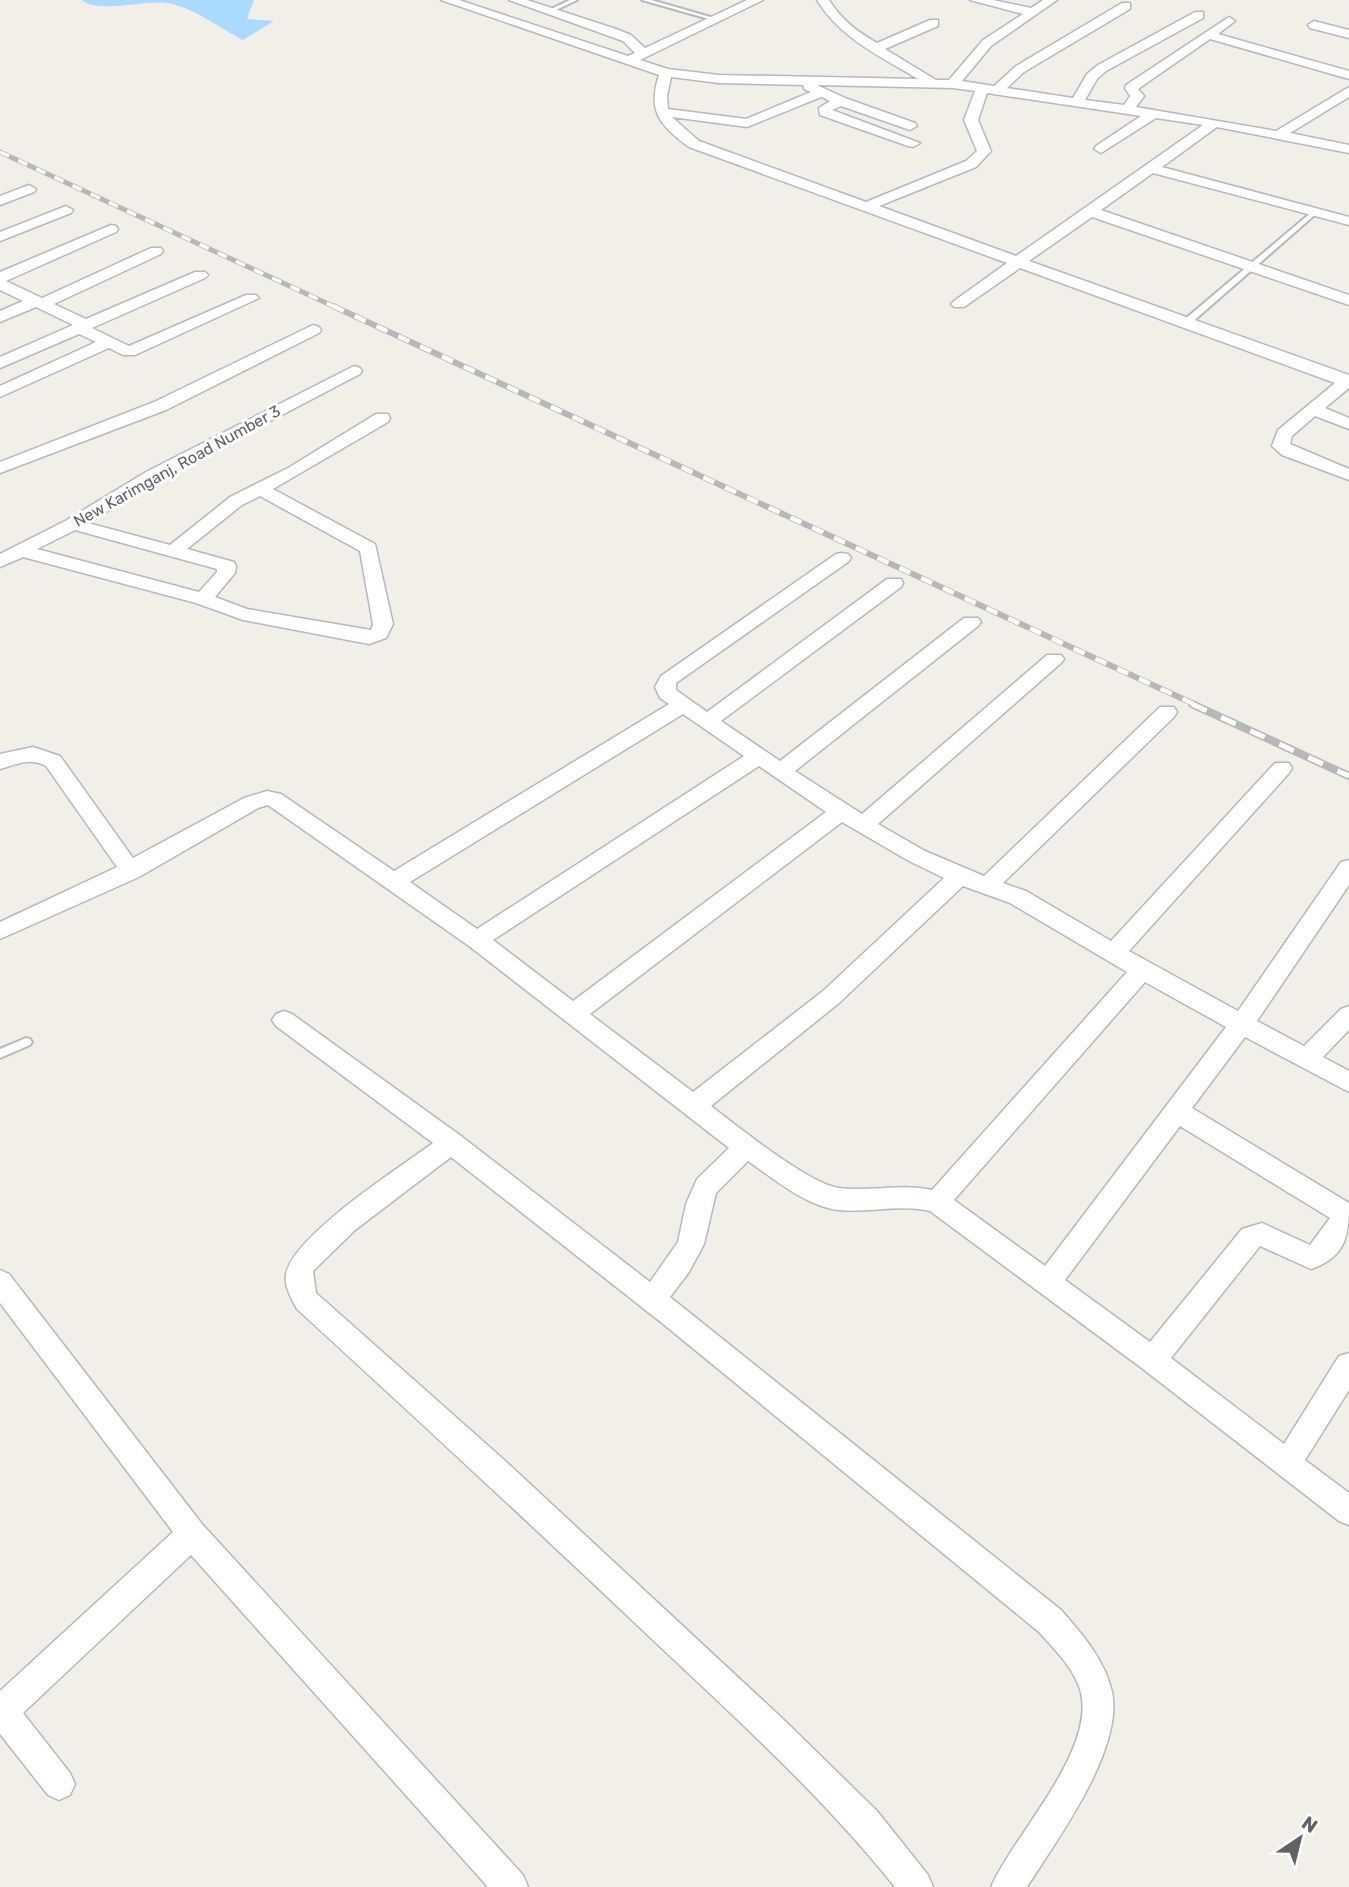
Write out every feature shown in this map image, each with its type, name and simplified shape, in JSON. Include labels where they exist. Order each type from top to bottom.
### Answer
[{"type":"street","points":[[447,0],[666,73],[719,79],[953,85],[1215,123],[1349,149]]},
{"type":"street","points":[[515,0],[627,38],[645,54]]},
{"type":"street","points":[[630,60],[757,0]]},
{"type":"street","points":[[976,0],[1032,12]]},
{"type":"street","points":[[953,85],[987,43],[1051,0]]},
{"type":"street","points":[[827,1],[834,18],[849,32],[936,84]]},
{"type":"street","points":[[997,91],[1020,69],[1126,6]]},
{"type":"street","points":[[1076,102],[1092,77],[1102,68],[1199,15]]},
{"type":"street","points":[[1127,110],[1137,99],[1131,88],[1229,21]]},
{"type":"street","points":[[874,49],[933,23]]},
{"type":"street","points":[[1314,25],[1349,34]]},
{"type":"street","points":[[1208,35],[1349,75]]},
{"type":"street","points":[[666,73],[658,92],[663,112],[674,130],[694,144],[1348,381],[1284,434],[1282,446],[1295,454],[1349,475]]},
{"type":"street","points":[[796,80],[841,102],[910,126]]},
{"type":"street","points":[[866,207],[980,158],[984,151],[971,120],[982,89]]},
{"type":"street","points":[[1278,135],[1349,91]]},
{"type":"street","points":[[663,112],[747,123],[821,92]]},
{"type":"street","points":[[841,102],[826,108],[825,112],[913,143]]},
{"type":"street","points":[[1101,149],[1153,114]]},
{"type":"street","points":[[959,304],[1215,123]]},
{"type":"street","points":[[1150,168],[1349,221]]},
{"type":"street","points":[[0,201],[29,189]]},
{"type":"street","points":[[0,237],[66,210]]},
{"type":"street","points":[[1089,211],[1349,300]]},
{"type":"street","points":[[0,278],[111,229]]},
{"type":"street","points":[[0,317],[156,251]]},
{"type":"street","points":[[25,383],[0,365],[200,275]]},
{"type":"street","points":[[0,284],[39,302],[123,351],[135,351],[251,298]]},
{"type":"street","points":[[0,468],[160,406],[313,330]]},
{"type":"street","points":[[0,393],[108,343]]},
{"type":"street","name":"New Karimganj, Road Number 3","points":[[0,561],[73,524],[152,476],[354,371]]},
{"type":"street","points":[[1314,410],[1349,424]]},
{"type":"street","points":[[174,551],[236,501],[294,472],[382,418]]},
{"type":"street","points":[[22,551],[202,599],[243,614],[374,637],[382,630],[378,591],[369,548],[260,489]]},
{"type":"street","points":[[73,524],[227,566],[226,573],[202,599]]},
{"type":"street","points":[[842,558],[668,680],[665,687],[667,693],[841,812],[917,856],[960,876],[1018,897],[1142,970],[1349,1082]]},
{"type":"street","points":[[707,722],[894,583]]},
{"type":"street","points":[[780,772],[971,622]]},
{"type":"street","points":[[863,825],[1054,659]]},
{"type":"street","points":[[396,881],[683,705]]},
{"type":"street","points":[[988,885],[1167,712]]},
{"type":"street","points":[[0,762],[34,752],[53,761],[131,871]]},
{"type":"street","points":[[477,940],[758,757]]},
{"type":"street","points":[[1114,953],[1282,768]]},
{"type":"street","points":[[0,931],[62,906],[131,871],[251,803],[267,797],[284,804],[477,940],[746,1147],[807,1187],[837,1199],[915,1197],[937,1202],[1153,1360],[1349,1511]]},
{"type":"street","points":[[574,1013],[841,812]]},
{"type":"street","points":[[1048,1283],[1241,1024],[1349,868]]},
{"type":"street","points":[[692,1107],[831,997],[960,876]]},
{"type":"street","points":[[937,1202],[1142,970]]},
{"type":"street","points":[[1306,1059],[1349,1016]]},
{"type":"street","points":[[284,1020],[452,1143],[652,1299],[1051,1621],[1080,1657],[1097,1693],[1097,1725],[1084,1763],[1008,1887]]},
{"type":"street","points":[[1153,1360],[1251,1237],[1262,1234],[1311,1258],[1324,1250],[1348,1215],[1176,1111]]},
{"type":"street","points":[[452,1143],[321,1243],[302,1263],[298,1282],[306,1301],[502,1477],[773,1731],[865,1824],[916,1887]]},
{"type":"street","points":[[652,1299],[680,1264],[691,1244],[706,1187],[746,1147]]},
{"type":"street","points":[[0,1282],[192,1534],[511,1887]]},
{"type":"street","points":[[1287,1464],[1349,1365]]},
{"type":"street","points":[[59,1784],[1,1710],[192,1534]]},
{"type":"lane","points":[[550,11],[574,0]]},
{"type":"lane","points":[[645,0],[718,20]]},
{"type":"lane","points":[[1187,322],[1315,212]]},
{"type":"lane","points":[[0,1054],[26,1042]]},
{"type":"water","points":[[82,0],[254,0],[247,19],[274,21],[243,40],[176,5],[156,3],[99,6]]},
{"type":"railway","points":[[0,152],[337,308]]},
{"type":"railway","points":[[333,306],[1196,705]]},
{"type":"railway","points":[[1192,704],[1349,776]]}]
